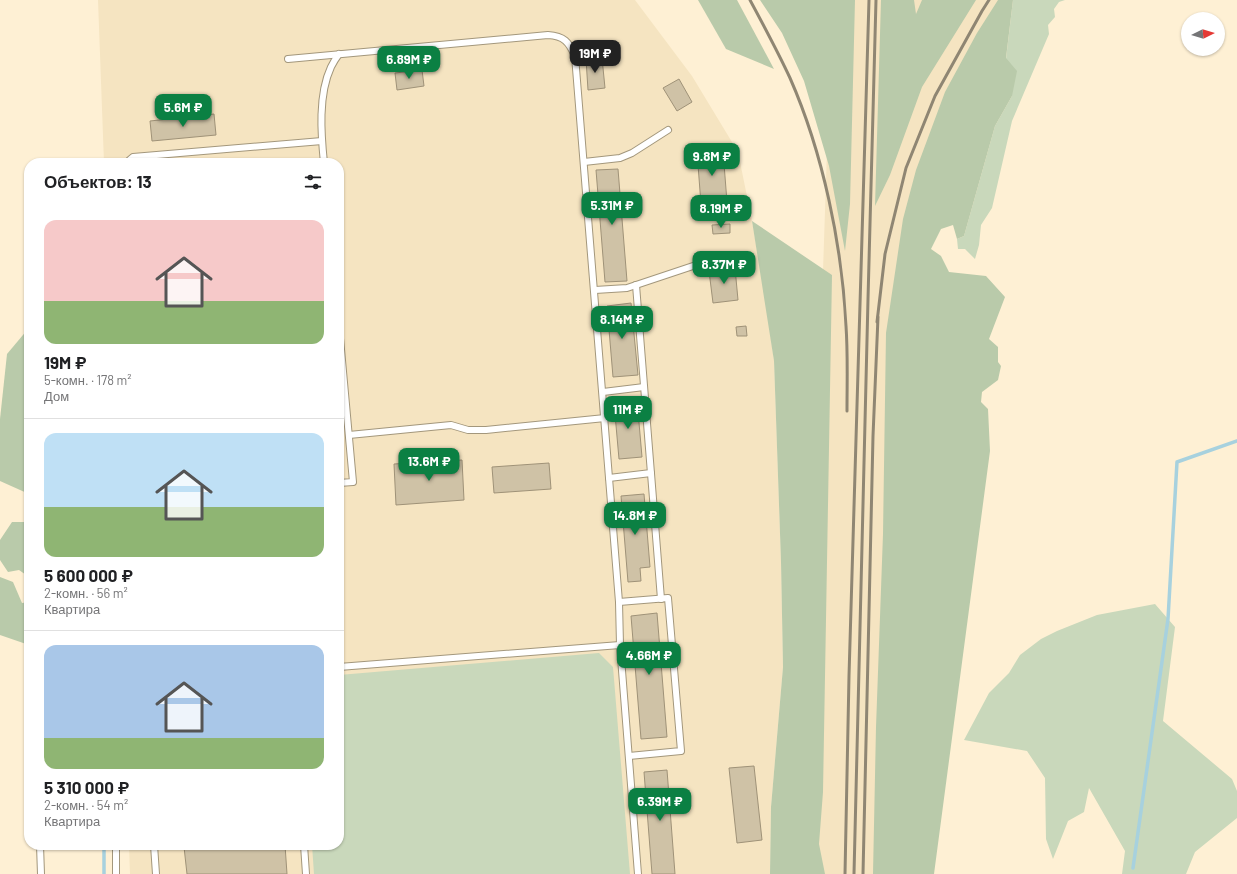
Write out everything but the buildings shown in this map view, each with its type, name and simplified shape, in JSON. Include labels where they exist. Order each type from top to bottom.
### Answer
[{"type":"lane","points":[[288,58],[548,35],[558,35],[565,40],[571,47],[575,56],[603,392],[619,602],[620,645],[638,874]]},
{"type":"lane","points":[[324,158],[322,112],[325,87],[330,68],[339,54]]},
{"type":"lane","points":[[584,162],[620,158],[632,153],[668,130]]},
{"type":"lane","points":[[132,158],[322,141]]},
{"type":"lane","points":[[595,290],[627,288],[716,258]]},
{"type":"lane","points":[[636,285],[661,598]]},
{"type":"lane","points":[[344,381],[353,482],[344,483]]},
{"type":"lane","points":[[603,392],[644,387]]},
{"type":"lane","points":[[349,435],[451,425],[468,430],[486,430],[605,418]]},
{"type":"lane","points":[[609,478],[651,473]]},
{"type":"lane","points":[[619,602],[668,598],[681,751],[629,756]]},
{"type":"lane","points":[[344,667],[620,645]]},
{"type":"lane","points":[[40,850],[41,874]]},
{"type":"lane","points":[[116,850],[116,874]]},
{"type":"lane","points":[[154,850],[156,874]]},
{"type":"lane","points":[[304,850],[306,874]]},
{"type":"shaded area","points":[[98,0],[635,0],[692,76],[738,152],[752,221],[767,310],[774,361],[783,667],[771,807],[770,874],[130,874],[129,850],[344,850],[344,158],[104,158]]},
{"type":"shaded area","points":[[832,0],[1012,0],[909,219],[883,874],[803,874]]},
{"type":"green space","points":[[698,0],[737,0],[774,69],[726,49]]},
{"type":"green space","points":[[760,0],[855,0],[850,204],[845,251],[829,166],[804,81],[782,33]]},
{"type":"green space","points":[[881,0],[914,0],[916,14],[922,0],[976,0],[922,87],[890,175],[875,206]]},
{"type":"green space","points":[[998,0],[1013,0],[1006,58],[1017,71],[1012,96],[995,126],[964,236],[957,239],[953,225],[941,229],[931,249],[941,256],[949,272],[986,276],[1005,297],[989,339],[998,347],[998,362],[1001,366],[998,380],[982,392],[981,402],[988,409],[990,451],[934,874],[873,874],[876,727],[883,534],[886,333],[903,219],[916,170],[945,92],[977,33]]},
{"type":"green space","points":[[1013,0],[1065,0],[1059,2],[1054,9],[1055,17],[1048,25],[1049,34],[1012,121],[992,208],[981,225],[979,245],[975,259],[965,249],[958,249],[957,239],[964,236],[995,126],[1012,96],[1006,59]]},
{"type":"green space","points":[[752,221],[832,275],[823,792],[819,844],[825,874],[770,874],[771,807],[783,667],[781,562],[774,361]]},
{"type":"green space","points":[[24,334],[24,492],[0,481],[0,419],[7,354]]},
{"type":"green space","points":[[12,522],[24,522],[24,574],[19,570],[8,572],[0,560],[0,540]]},
{"type":"green space","points":[[0,577],[13,582],[22,603],[24,603],[24,643],[0,635]]},
{"type":"green space","points":[[1155,604],[1175,627],[1163,721],[1232,779],[1237,791],[1237,818],[1195,852],[1186,874],[1122,874],[1125,851],[1089,788],[1084,812],[1068,821],[1053,859],[1046,839],[1045,778],[1027,751],[964,740],[989,693],[1009,673],[1020,655],[1041,639],[1097,615]]},
{"type":"green space","points":[[599,653],[613,667],[630,874],[314,874],[312,850],[344,850],[344,675]]},
{"type":"waterway","points":[[1133,868],[1168,619],[1177,462],[1237,441]]},
{"type":"waterway","points":[[104,850],[104,874]]},
{"type":"railway","points":[[750,0],[790,78],[802,107],[812,137],[829,200],[844,295],[847,347],[847,411]]},
{"type":"railway","points":[[845,874],[849,676],[869,0]]},
{"type":"railway","points":[[854,874],[876,0]]},
{"type":"railway","points":[[877,322],[885,254],[906,168],[935,96],[989,0]]},
{"type":"railway","points":[[863,874],[873,436],[878,317]]}]
